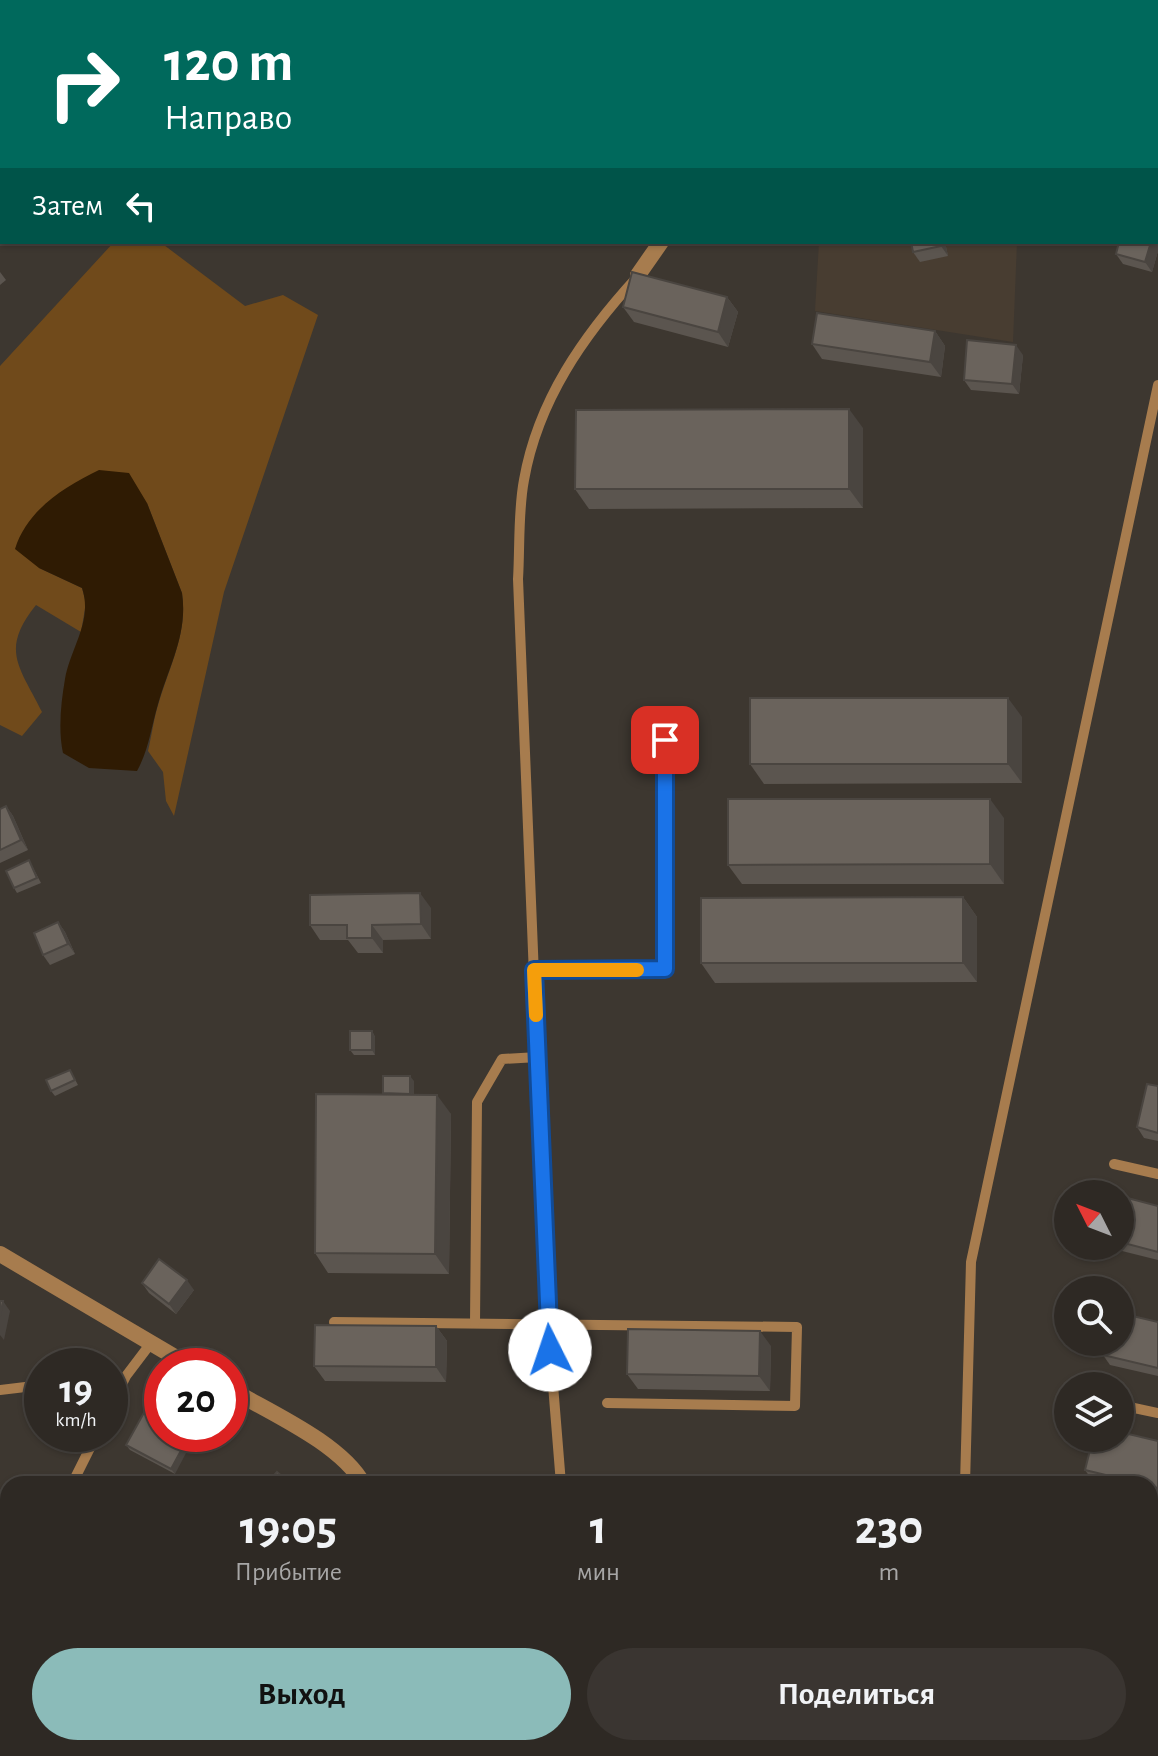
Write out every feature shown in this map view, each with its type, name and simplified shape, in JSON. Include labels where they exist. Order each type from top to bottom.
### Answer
[{"type":"street","points":[[638,275],[660,244]]},
{"type":"street","points":[[0,1254],[159,1348]]},
{"type":"street","points":[[248,1400],[324,1445],[347,1463],[357,1476]]},
{"type":"lane","points":[[560,1476],[548,1323],[518,579],[523,482],[534,438],[555,386],[598,320],[638,275]]},
{"type":"lane","points":[[965,1476],[971,1262],[1158,385]]},
{"type":"lane","points":[[534,970],[665,969],[665,740]]},
{"type":"lane","points":[[475,1323],[477,1102],[502,1059],[538,1057]]},
{"type":"lane","points":[[1114,1164],[1158,1174]]},
{"type":"lane","points":[[334,1322],[797,1327],[795,1406],[607,1403]]},
{"type":"lane","points":[[128,1373],[151,1343]]},
{"type":"lane","points":[[0,1390],[24,1387]]},
{"type":"lane","points":[[1134,1408],[1158,1413]]},
{"type":"lane","points":[[76,1476],[88,1452]]},
{"type":"shaded area","points":[[112,244],[163,244],[245,306],[283,295],[318,315],[224,592],[174,816],[166,801],[163,772],[148,751],[157,708],[180,635],[182,593],[147,503],[39,568],[82,588],[86,603],[81,632],[36,605],[25,621],[16,647],[21,670],[42,712],[22,736],[0,725],[0,366]]},
{"type":"shaded area","points":[[819,244],[1017,244],[1013,342],[815,311]]},
{"type":"shaded area","points":[[99,470],[129,473],[147,503],[182,593],[180,636],[137,771],[89,768],[63,753],[60,726],[62,697],[68,667],[83,623],[85,600],[82,588],[39,568],[15,549],[28,523],[48,501]]},
{"type":"building","points":[[911,244],[940,244],[941,246],[913,252]]},
{"type":"building","points":[[1118,244],[1150,244],[1145,262],[1116,254]]},
{"type":"building","points":[[632,272],[727,297],[718,332],[623,307]]},
{"type":"building","points":[[817,313],[935,331],[930,362],[812,344]]},
{"type":"building","points":[[967,340],[1016,345],[1012,384],[964,380]]},
{"type":"building","points":[[849,409],[849,489],[575,489],[576,410]]},
{"type":"building","points":[[750,698],[1008,698],[1008,764],[750,764]]},
{"type":"building","points":[[728,799],[990,799],[990,864],[728,865]]},
{"type":"building","points":[[6,806],[21,840],[0,850],[0,809]]},
{"type":"building","points":[[29,860],[37,878],[14,888],[6,871]]},
{"type":"building","points":[[420,893],[421,924],[372,925],[372,938],[347,938],[347,925],[310,925],[310,895]]},
{"type":"building","points":[[963,897],[963,963],[701,963],[701,898]]},
{"type":"building","points":[[58,922],[68,944],[43,955],[34,933]]},
{"type":"building","points":[[350,1031],[372,1031],[372,1050],[350,1050]]},
{"type":"building","points":[[70,1070],[75,1080],[51,1091],[46,1080]]},
{"type":"building","points":[[383,1076],[410,1076],[410,1094],[383,1093]]},
{"type":"building","points":[[1147,1084],[1158,1086],[1158,1133],[1137,1127]]},
{"type":"building","points":[[316,1094],[437,1095],[435,1254],[315,1253]]},
{"type":"building","points":[[1134,1200],[1158,1206],[1158,1252],[1134,1246]]},
{"type":"building","points":[[159,1259],[187,1280],[169,1304],[142,1283]]},
{"type":"building","points":[[1134,1316],[1158,1322],[1158,1368],[1107,1356],[1134,1356]]},
{"type":"building","points":[[315,1325],[436,1326],[436,1367],[314,1366]]},
{"type":"building","points":[[628,1329],[760,1331],[759,1376],[627,1374]]},
{"type":"building","points":[[144,1413],[144,1452],[180,1452],[171,1469],[128,1446]]},
{"type":"building","points":[[1134,1435],[1158,1441],[1158,1476],[1110,1476],[1085,1470],[1090,1452],[1134,1452]]},
{"type":"slow traffic","points":[[536,1015],[534,970],[637,970]]},
{"type":"route","points":[[550,1350],[534,970],[665,969],[665,740]]}]
